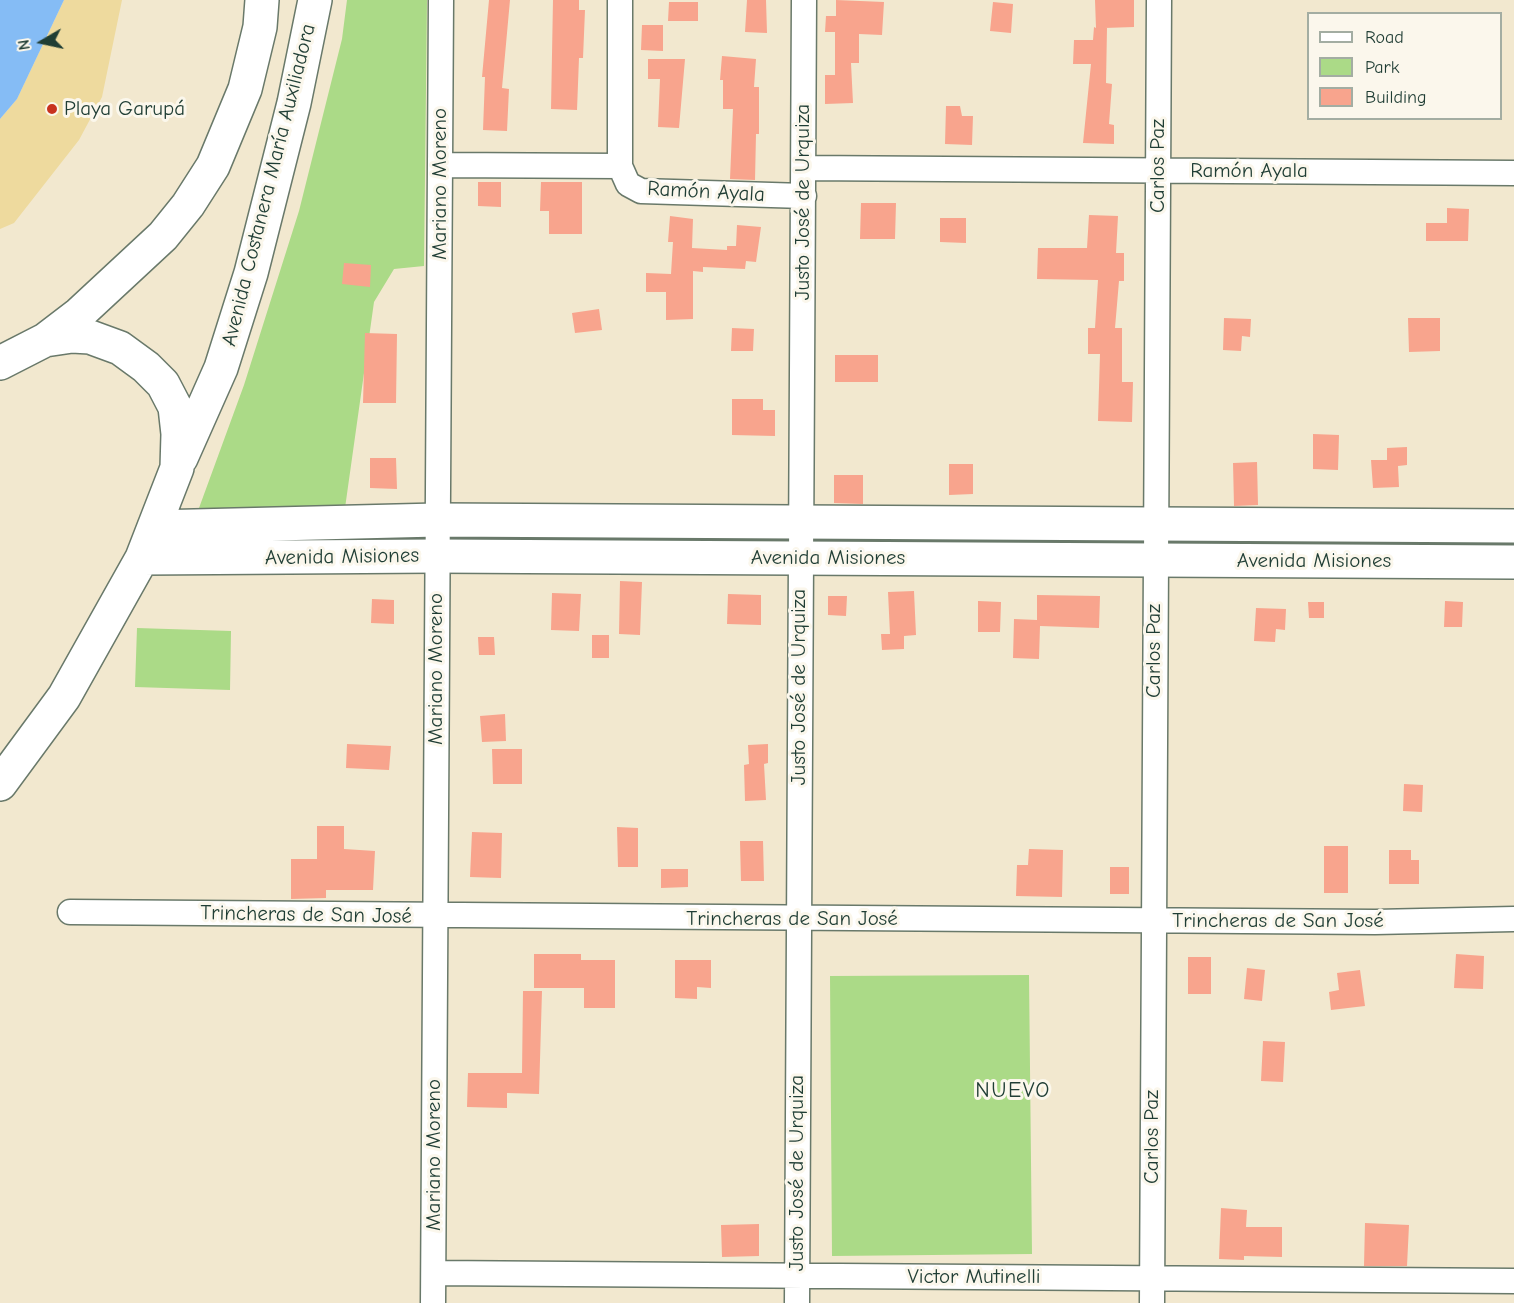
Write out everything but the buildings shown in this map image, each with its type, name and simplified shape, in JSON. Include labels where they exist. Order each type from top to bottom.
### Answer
[{"type":"main road","points":[[0,363],[45,340],[79,314],[163,236],[195,195],[213,166],[245,89],[260,27],[262,0]]},
{"type":"main road","name":"Avenida Costanera María Auxiliadora","points":[[36,737],[64,697],[142,558],[177,468],[221,368],[251,273],[294,103],[315,0]]},
{"type":"main road","points":[[45,340],[90,337],[120,348],[146,367],[163,384],[175,407],[177,468]]},
{"type":"main road","name":"Avenida Misiones","points":[[154,527],[437,520],[1514,526]]},
{"type":"main road","name":"Avenida Misiones","points":[[142,558],[436,556],[1514,562]]},
{"type":"main road","points":[[0,750],[36,737]]},
{"type":"main road","points":[[0,784],[36,737]]},
{"type":"street","name":"Mariano Moreno","points":[[434,1303],[434,916],[441,0]]},
{"type":"street","points":[[620,0],[620,166]]},
{"type":"street","name":"Justo José de Urquiza","points":[[797,1303],[804,0]]},
{"type":"street","name":"Carlos Paz","points":[[1152,1303],[1152,921],[1159,0]]},
{"type":"street","name":"Ramón Ayala","points":[[441,165],[620,166],[628,184],[640,191],[804,196]]},
{"type":"street","name":"Ramón Ayala","points":[[804,168],[1514,173]]},
{"type":"street","name":"Trincheras de San José","points":[[70,912],[1152,921],[1375,922],[1514,919]]},
{"type":"street","name":"Victor Mutinelli","points":[[434,1273],[1514,1281]]},
{"type":"green space","points":[[347,0],[427,0],[424,266],[394,269],[374,302],[345,508],[199,508],[244,385],[299,211],[342,39]]},
{"type":"green space","points":[[1177,532],[1513,534],[1513,552],[1177,550]]},
{"type":"green space","points":[[1135,534],[1135,552],[834,553],[834,535]]},
{"type":"green space","points":[[137,628],[231,631],[230,690],[135,687]]},
{"type":"green space","points":[[1029,975],[1032,1254],[832,1256],[830,976]]},
{"type":"sand","name":"Playa Garupá","points":[[64,0],[122,0],[102,97],[79,140],[14,223],[0,229],[0,119],[17,99]]},
{"type":"water","points":[[0,0],[64,0],[17,99],[0,119]]},
{"type":"place","name":"Playa Garupá","points":[[52,109]]},
{"type":"district","name":"NUEVO","points":[[1013,1091]]}]
